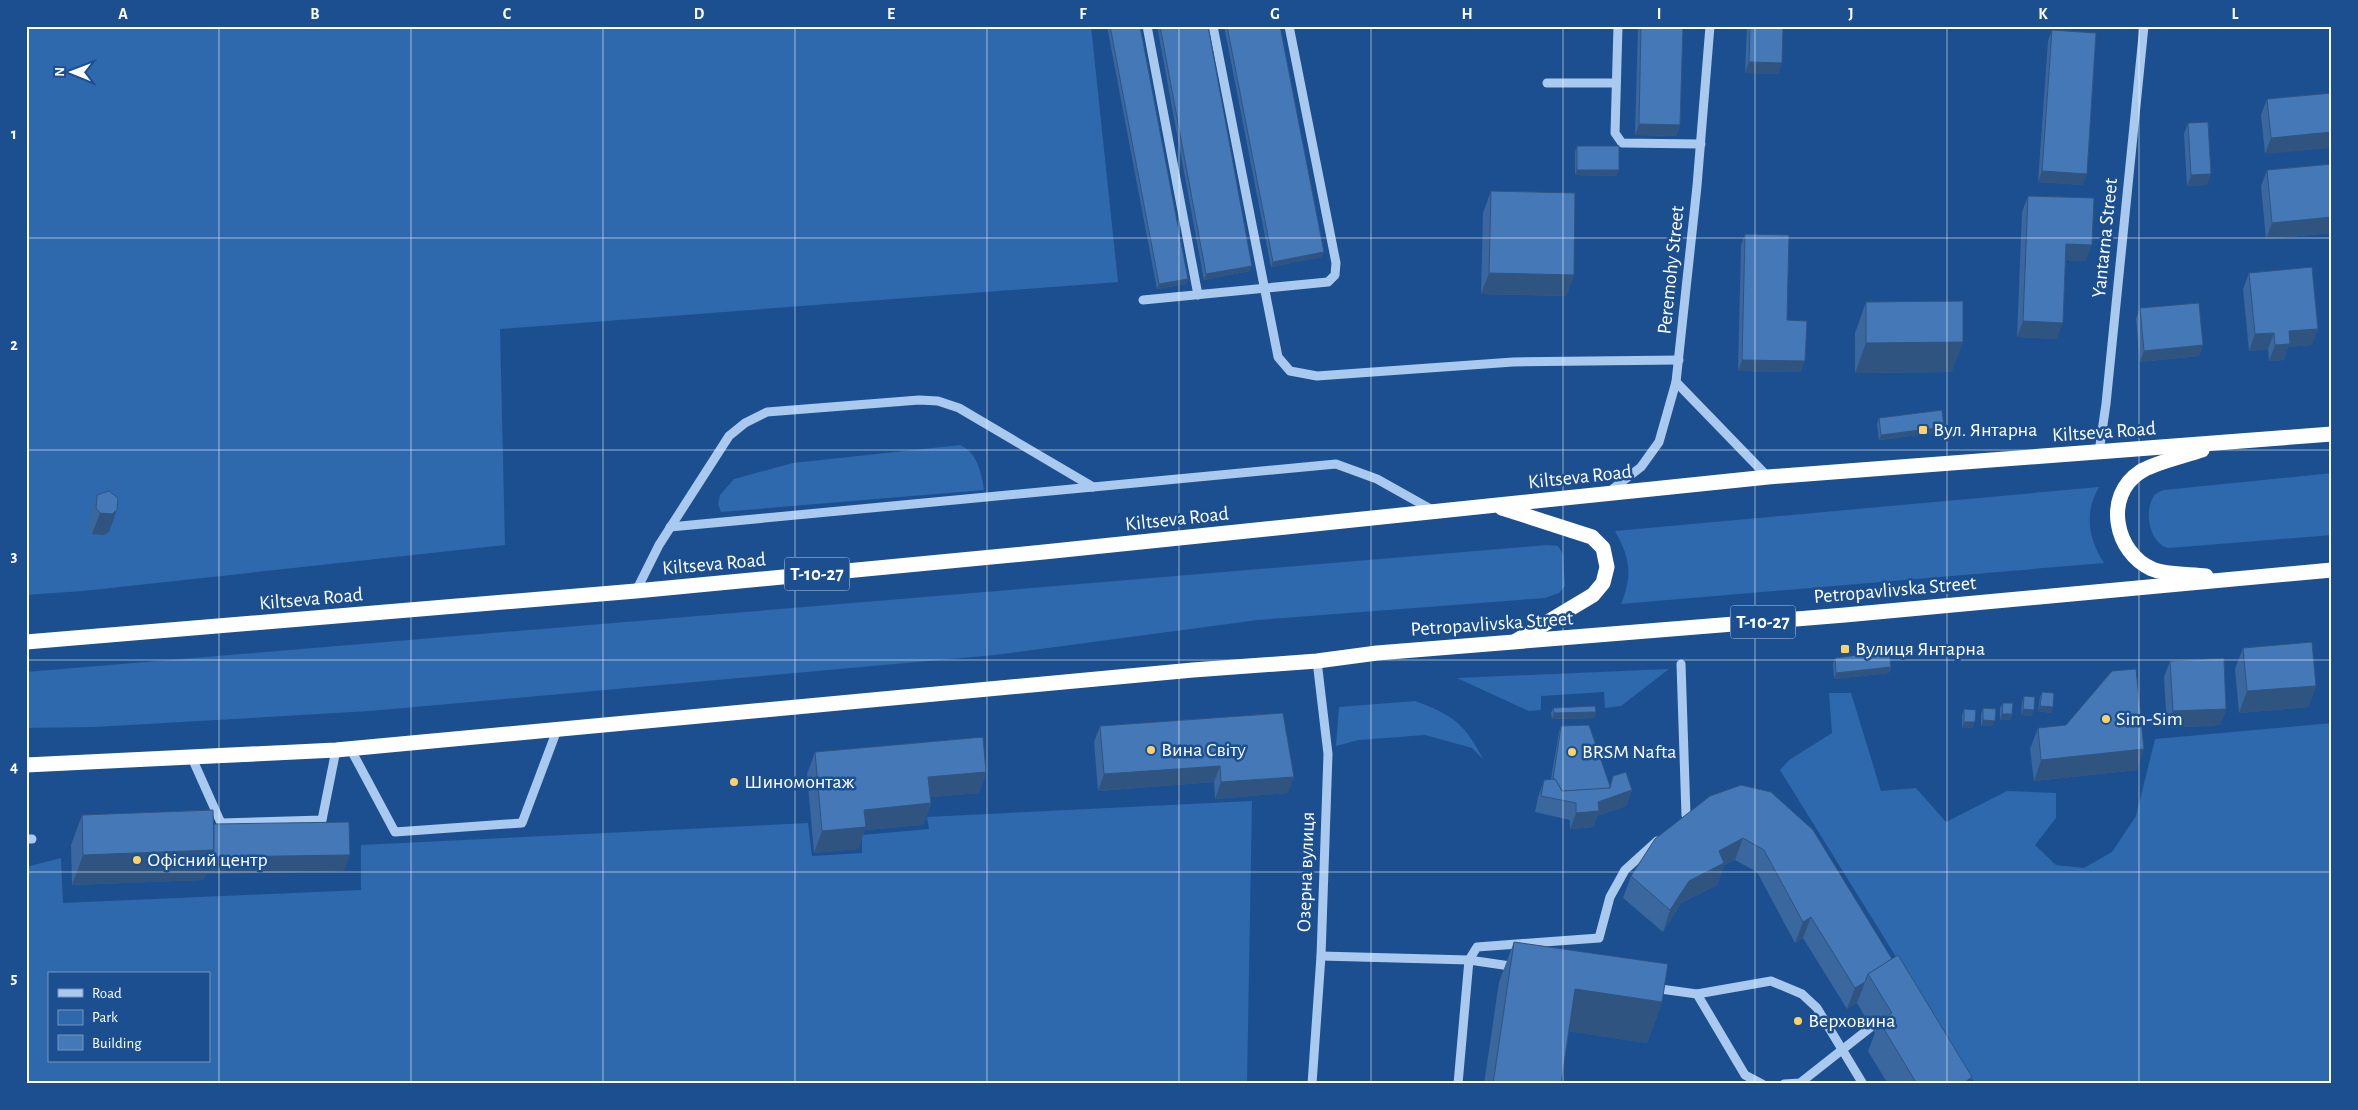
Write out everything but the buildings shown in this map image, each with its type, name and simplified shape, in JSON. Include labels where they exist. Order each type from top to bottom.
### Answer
[{"type":"highway","name":"Kiltseva Road","points":[[26,642],[636,591],[1768,478],[2332,434]]},
{"type":"highway","points":[[2220,444],[2140,472],[2122,489],[2117,513],[2119,535],[2134,558],[2153,570],[2236,579]]},
{"type":"highway","points":[[1495,506],[1592,537],[1603,548],[1607,566],[1603,583],[1593,596],[1512,644]]},
{"type":"highway","name":"Petropavlivska Street","points":[[557,730],[1193,670],[1317,661],[1377,653],[1512,644],[2332,570]]},
{"type":"highway","name":"Т-10-27","points":[[26,765],[343,749],[557,730]]},
{"type":"street","points":[[1147,26],[1198,295]]},
{"type":"street","points":[[1213,26],[1278,357],[1290,371],[1317,376],[1513,362],[1679,360]]},
{"type":"street","points":[[1144,300],[1328,282],[1336,275],[1336,263],[1290,26]]},
{"type":"street","points":[[1618,26],[1615,133],[1622,143],[1701,144]]},
{"type":"street","name":"Peremohy Street","points":[[1607,493],[1641,467],[1659,442],[1676,382],[1701,144],[1710,26]]},
{"type":"street","name":"Yantarna Street","points":[[2099,452],[2106,404],[2144,26]]},
{"type":"street","points":[[1547,82],[1616,84]]},
{"type":"street","points":[[1676,382],[1768,478]]},
{"type":"street","points":[[636,591],[670,527],[729,436],[745,423],[767,412],[918,400],[938,401],[959,408],[1093,487]]},
{"type":"street","points":[[670,527],[1336,464],[1377,479],[1436,512]]},
{"type":"street","name":"Озерна вулиця","points":[[1312,1084],[1320,956],[1328,754],[1317,661]]},
{"type":"street","points":[[1681,664],[1686,816]]},
{"type":"street","points":[[343,749],[395,832],[522,823],[557,730]]},
{"type":"street","points":[[192,758],[221,823],[322,820],[343,749]]},
{"type":"street","points":[[1458,1084],[1469,960],[1477,947],[1599,938],[1610,897],[1625,870],[1666,833]]},
{"type":"street","points":[[1320,956],[1469,960],[1526,968]]},
{"type":"street","points":[[1640,986],[1696,994],[1771,981],[1802,994],[1817,1008],[1863,1084]]},
{"type":"street","points":[[1696,994],[1745,1075],[1762,1084]]},
{"type":"street","points":[[1784,1084],[1800,1083],[1871,1027]]},
{"type":"green space","points":[[26,26],[1091,26],[1118,282],[500,329],[505,545],[83,591],[26,595]]},
{"type":"green space","points":[[960,445],[970,452],[977,463],[984,490],[721,512],[718,504],[720,495],[734,479],[793,463]]},
{"type":"green space","points":[[2332,473],[2332,535],[2169,548],[2162,546],[2157,541],[2150,526],[2149,510],[2151,502],[2155,495],[2164,490]]},
{"type":"green space","points":[[2099,487],[2091,506],[2090,525],[2094,544],[2104,563],[1621,604],[1627,584],[1628,567],[1627,558],[1615,531]]},
{"type":"green space","points":[[1547,545],[1558,546],[1563,554],[1565,586],[1559,593],[1545,598],[1258,620],[995,655],[370,711],[95,727],[26,728],[26,672]]},
{"type":"green space","points":[[1669,669],[1621,706],[1605,708],[1604,692],[1541,696],[1541,710],[1529,711],[1457,678]]},
{"type":"green space","points":[[1829,693],[1851,693],[1881,791],[1916,788],[1946,822],[2007,791],[2056,793],[2056,818],[2035,845],[2056,865],[2084,868],[2112,852],[2136,816],[2155,739],[2332,723],[2332,1084],[1975,1084],[1780,770],[1789,760],[1832,733]]},
{"type":"green space","points":[[1415,701],[1439,711],[1456,722],[1470,737],[1483,759],[1472,748],[1425,735],[1359,740],[1336,746],[1339,707]]},
{"type":"green space","points":[[1252,801],[1247,1084],[26,1084],[26,867],[61,858],[63,903],[361,890],[361,845],[808,823],[812,856],[862,853],[862,835],[929,829],[927,817]]},
{"type":"place","name":"Вул. Янтарна","points":[[1923,430]]},
{"type":"place","name":"Вулиця Янтарна","points":[[1845,649]]},
{"type":"place","name":"Sim-Sim","points":[[2106,719]]},
{"type":"place","name":"Вина Світу","points":[[1151,750]]},
{"type":"place","name":"BRSM Nafta","points":[[1572,752]]},
{"type":"place","name":"Шиномонтаж","points":[[734,782]]},
{"type":"place","name":"Офісний центр","points":[[137,860]]},
{"type":"place","name":"Верховина","points":[[1798,1021]]}]
